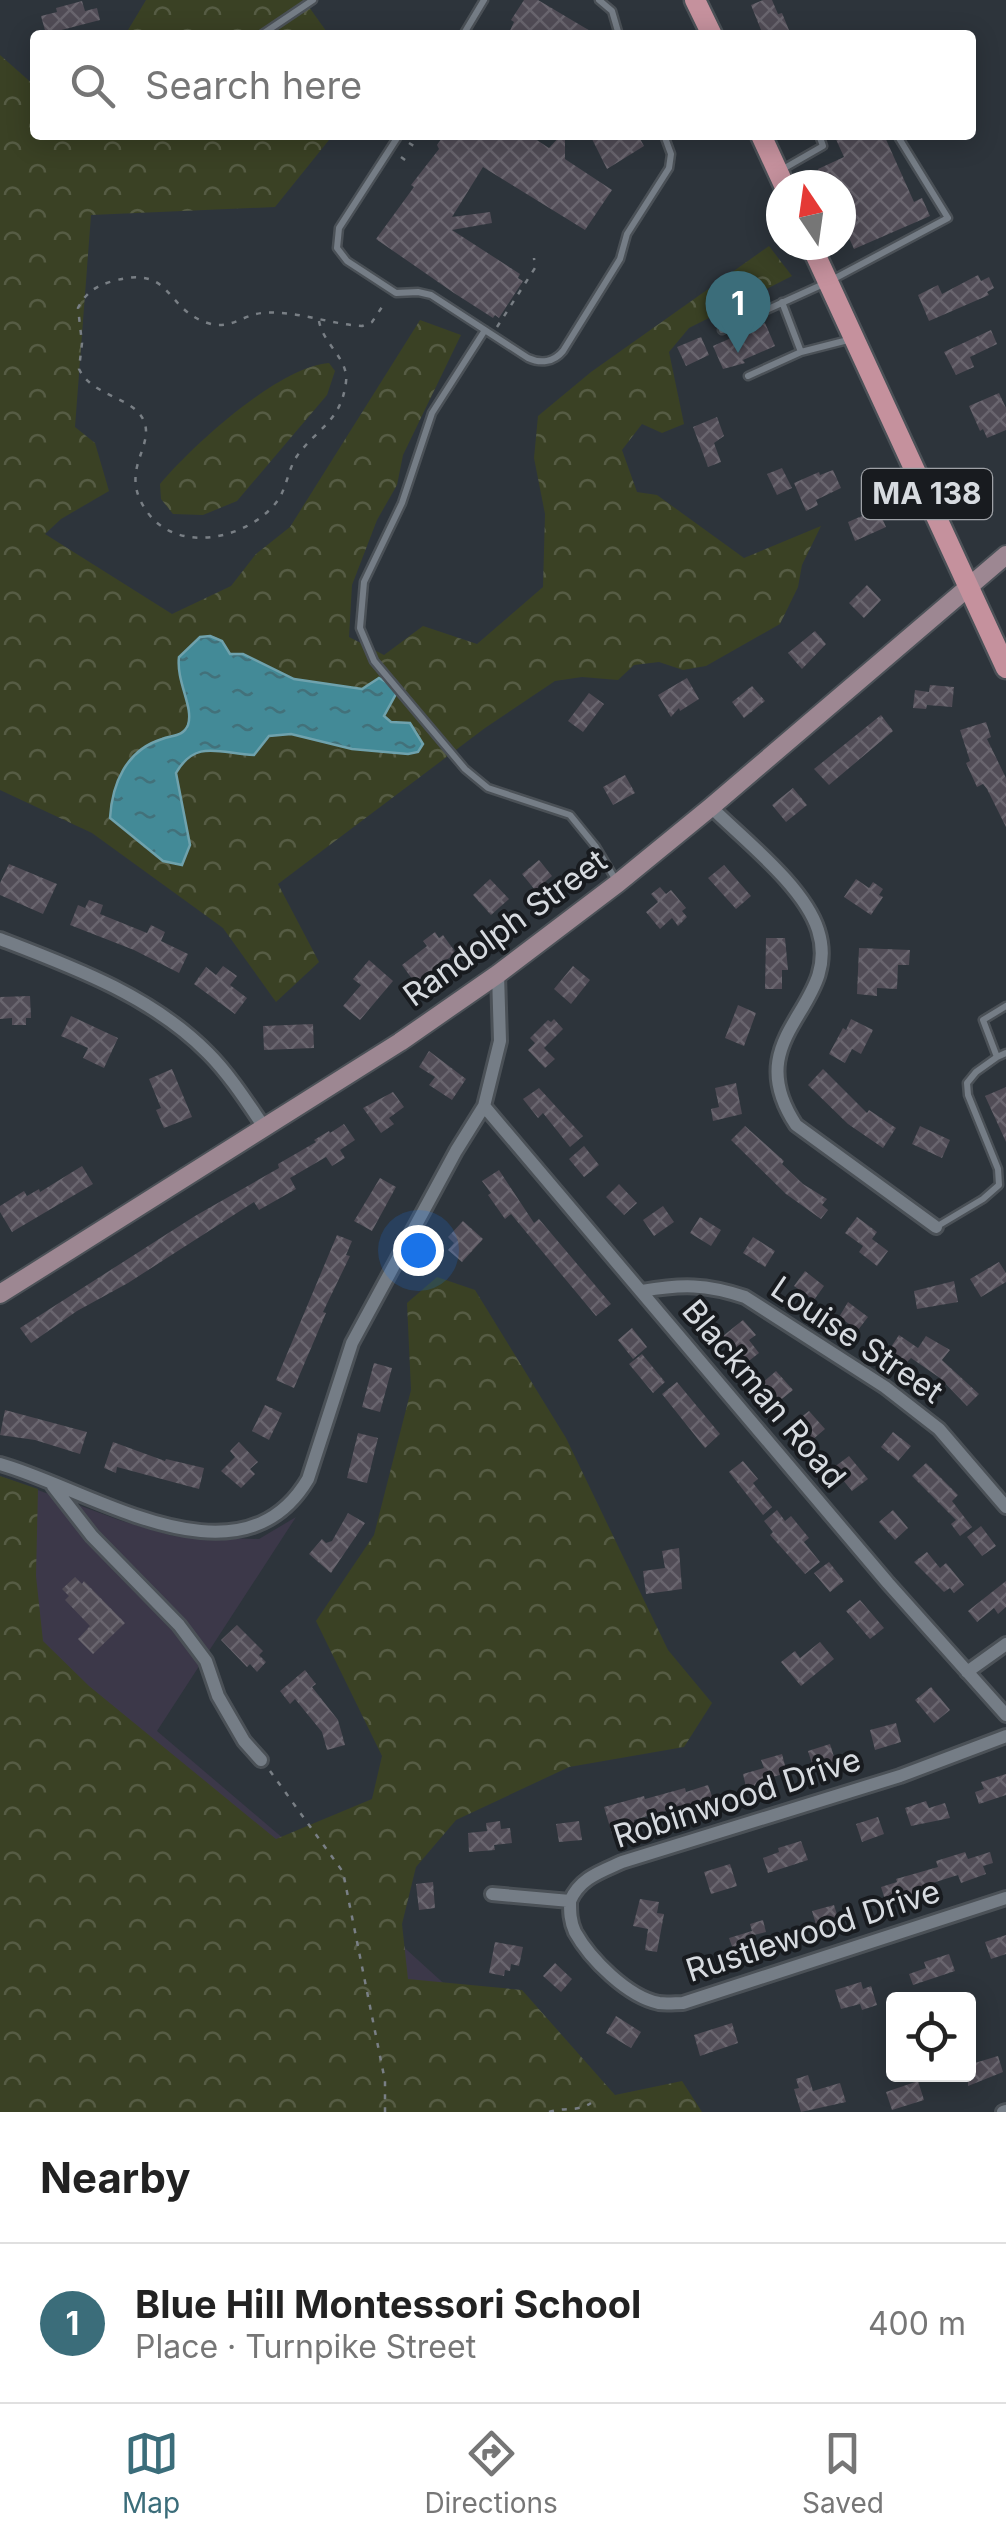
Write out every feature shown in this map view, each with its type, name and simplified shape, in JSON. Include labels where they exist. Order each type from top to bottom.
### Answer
[{"type":"main road","points":[[695,0],[710,30]]},
{"type":"main road","points":[[763,140],[777,170]]},
{"type":"main road","name":"MA 138","points":[[818,260],[1006,668]]},
{"type":"main road","name":"Randolph Street","points":[[0,1294],[400,1042],[498,974],[618,884],[1006,555]]},
{"type":"street","points":[[710,807],[786,882],[818,929],[820,975],[783,1041],[776,1064],[780,1101],[796,1125],[936,1227]]},
{"type":"street","points":[[0,939],[74,968],[147,1005],[174,1024],[209,1054],[264,1127]]},
{"type":"street","points":[[0,1464],[132,1514],[198,1532],[261,1525],[283,1511],[308,1479],[352,1343],[484,1106],[500,1041],[498,974]]},
{"type":"street","name":"Blackman Road","points":[[484,1106],[801,1482],[1006,1715]]},
{"type":"street","name":"Louise Street","points":[[642,1291],[683,1284],[745,1297],[885,1387],[939,1429],[1006,1507]]},
{"type":"street","points":[[51,1482],[92,1536],[179,1625],[206,1662],[218,1696],[244,1741],[262,1760]]},
{"type":"street","points":[[968,1672],[1006,1644]]},
{"type":"street","name":"Robinwood Drive","points":[[570,1901],[587,1878],[622,1862],[900,1776],[1006,1736]]},
{"type":"street","points":[[492,1894],[570,1901]]},
{"type":"street","name":"Rustlewood Drive","points":[[570,1901],[570,1917],[576,1932],[596,1960],[636,1994],[671,2003],[736,1986],[1006,1898]]},
{"type":"lane","points":[[268,30],[313,0]]},
{"type":"lane","points":[[466,30],[484,0]]},
{"type":"lane","points":[[600,0],[612,11],[617,30]]},
{"type":"lane","points":[[400,140],[339,228],[337,248],[344,259],[392,291],[428,294],[532,360],[547,361],[560,355],[620,259],[627,234],[671,159],[665,140]]},
{"type":"lane","points":[[792,170],[824,146],[821,140]]},
{"type":"lane","points":[[722,330],[828,282],[948,218],[900,140]]},
{"type":"lane","points":[[782,302],[801,352]]},
{"type":"lane","points":[[485,330],[432,412],[402,503],[364,582],[360,628],[374,661],[465,769],[488,788],[570,815],[596,847],[618,884]]},
{"type":"lane","points":[[748,376],[801,352],[853,338]]},
{"type":"lane","points":[[997,1058],[983,1020],[1006,1006]]},
{"type":"lane","points":[[936,1227],[999,1185],[998,1169],[968,1095],[967,1083],[976,1072],[1006,1053]]},
{"type":"path","points":[[406,140],[417,148]]},
{"type":"path","points":[[395,154],[408,162]]},
{"type":"path","points":[[496,328],[536,268],[534,258]]},
{"type":"path","points":[[319,321],[346,370],[345,388],[332,422],[296,458],[276,503],[244,528],[228,534],[186,537],[160,526],[138,498],[134,482],[145,436],[144,420],[87,382],[79,372],[82,343],[78,308],[86,296],[100,284],[139,275],[155,280],[182,307],[210,324],[230,325],[266,313],[366,325],[382,307]]},
{"type":"path","points":[[262,1760],[343,1872],[385,2081],[385,2112]]},
{"type":"path","points":[[549,2112],[562,2108],[577,2110],[591,2102]]},
{"type":"shaded area","points":[[0,1476],[173,1536],[259,1539],[296,1517],[157,1731],[298,1851],[538,2069],[0,2112]]},
{"type":"green space","points":[[146,0],[304,0],[325,30],[128,30]]},
{"type":"green space","points":[[0,55],[30,82],[30,140],[329,140],[275,207],[91,215],[75,427],[95,443],[109,491],[61,519],[45,534],[172,614],[231,586],[256,554],[290,527],[420,320],[461,335],[403,455],[397,485],[377,520],[352,585],[349,637],[384,655],[423,626],[477,644],[543,587],[545,514],[534,458],[538,416],[591,372],[766,248],[766,260],[780,260],[792,276],[689,328],[669,352],[684,424],[662,433],[642,424],[622,450],[637,492],[657,495],[744,558],[821,526],[780,624],[706,666],[683,670],[659,662],[634,665],[618,680],[582,677],[555,681],[485,728],[278,884],[319,962],[276,1002],[223,928],[92,833],[0,790]]},
{"type":"green space","points":[[329,363],[335,371],[327,395],[237,501],[203,515],[173,514],[161,499],[160,484],[193,449],[262,393],[308,368]]},
{"type":"green space","points":[[437,1277],[475,1290],[566,1438],[668,1650],[712,1703],[684,1747],[569,1767],[456,1820],[416,1867],[402,1924],[408,1979],[522,1990],[615,2095],[682,2081],[702,2112],[0,2112],[0,1476],[38,1489],[36,1576],[43,1641],[89,1686],[276,1839],[372,1799],[382,1756],[316,1621],[374,1535],[411,1390],[407,1303]]},
{"type":"water","points":[[200,637],[222,641],[230,654],[243,654],[294,679],[362,689],[379,678],[393,686],[396,694],[384,716],[391,722],[410,723],[423,744],[418,752],[408,754],[352,749],[291,734],[269,736],[254,755],[210,750],[192,755],[176,773],[190,845],[182,865],[163,861],[110,818],[114,793],[123,770],[139,751],[186,729],[189,710],[179,657]]},
{"type":"building","points":[[524,0],[538,0],[589,30],[510,30],[514,22],[511,20]]},
{"type":"building","points":[[772,0],[789,30],[761,30],[751,5]]},
{"type":"building","points":[[82,1],[85,11],[97,8],[100,20],[45,30],[41,16],[57,12],[56,8]]},
{"type":"building","points":[[440,140],[537,140],[549,148],[556,140],[565,140],[565,159],[612,190],[585,230],[483,167],[452,217],[490,212],[492,223],[452,230],[520,274],[518,278],[523,281],[499,318],[454,293],[376,239],[439,149]]},
{"type":"building","points":[[592,140],[641,140],[644,146],[607,169]]},
{"type":"building","points":[[836,140],[886,140],[914,202],[922,198],[930,216],[856,248],[856,170],[818,169],[844,157]]},
{"type":"building","points":[[978,275],[981,281],[989,277],[994,288],[987,292],[989,295],[929,321],[918,295],[938,285],[942,294]]},
{"type":"building","points":[[765,323],[775,346],[743,360],[745,363],[723,369],[713,346]]},
{"type":"building","points":[[991,330],[997,344],[970,357],[974,367],[956,375],[944,352]]},
{"type":"building","points":[[701,337],[709,355],[686,366],[677,347]]},
{"type":"building","points":[[999,393],[1006,408],[1006,430],[987,438],[969,406]]},
{"type":"building","points":[[717,417],[724,436],[714,443],[721,462],[708,467],[693,427]]},
{"type":"building","points":[[782,468],[792,488],[777,495],[767,474]]},
{"type":"building","points":[[833,470],[841,488],[816,500],[818,505],[806,511],[794,483]]},
{"type":"building","points":[[878,509],[886,527],[855,541],[848,522]]},
{"type":"building","points":[[867,585],[881,600],[864,618],[849,603]]},
{"type":"building","points":[[815,631],[826,644],[802,669],[788,653]]},
{"type":"building","points":[[687,678],[699,699],[680,711],[679,708],[671,717],[658,695]]},
{"type":"building","points":[[930,685],[954,687],[952,707],[913,708],[915,690],[929,692]]},
{"type":"building","points":[[752,686],[765,701],[744,718],[732,702]]},
{"type":"building","points":[[589,693],[604,704],[583,732],[568,721]]},
{"type":"building","points":[[881,715],[893,731],[829,785],[814,769]]},
{"type":"building","points":[[986,722],[991,737],[987,739],[1006,778],[1006,827],[987,789],[983,784],[977,787],[966,763],[970,761],[960,730]]},
{"type":"building","points":[[625,775],[635,793],[613,805],[603,787]]},
{"type":"building","points":[[793,788],[807,805],[786,822],[772,805]]},
{"type":"building","points":[[539,860],[552,876],[535,890],[522,874]]},
{"type":"building","points":[[9,864],[57,884],[43,914],[0,895],[0,883]]},
{"type":"building","points":[[724,865],[751,896],[736,909],[708,878]]},
{"type":"building","points":[[490,879],[509,899],[491,915],[473,895]]},
{"type":"building","points":[[856,879],[869,888],[873,882],[883,889],[879,895],[883,897],[871,915],[844,897]]},
{"type":"building","points":[[660,887],[666,894],[671,890],[686,908],[682,911],[687,917],[678,926],[672,918],[660,929],[646,912],[658,902],[651,894]]},
{"type":"building","points":[[89,900],[103,905],[100,914],[147,933],[151,925],[165,932],[161,941],[188,954],[179,973],[70,925],[78,905],[85,908]]},
{"type":"building","points":[[435,932],[439,938],[443,935],[456,953],[415,983],[402,965],[427,946],[423,941]]},
{"type":"building","points":[[766,938],[785,938],[788,970],[782,970],[782,989],[765,989]]},
{"type":"building","points":[[859,948],[910,950],[909,965],[898,965],[897,989],[877,988],[877,996],[857,994]]},
{"type":"building","points":[[369,960],[393,981],[360,1020],[343,1006],[361,985],[353,979]]},
{"type":"building","points":[[223,966],[237,976],[230,985],[247,998],[235,1014],[194,984],[206,967],[216,975]]},
{"type":"building","points":[[573,966],[590,980],[571,1004],[554,989]]},
{"type":"building","points":[[30,996],[31,1018],[26,1018],[26,1025],[12,1025],[12,1018],[0,1019],[0,997]]},
{"type":"building","points":[[738,1005],[756,1013],[744,1046],[725,1038]]},
{"type":"building","points":[[71,1016],[118,1038],[104,1068],[83,1058],[88,1048],[61,1036]]},
{"type":"building","points":[[554,1019],[563,1029],[544,1048],[555,1059],[545,1068],[528,1050],[535,1043],[530,1038]]},
{"type":"building","points":[[851,1019],[873,1030],[861,1054],[852,1049],[845,1063],[829,1054]]},
{"type":"building","points":[[313,1024],[314,1048],[264,1050],[263,1026]]},
{"type":"building","points":[[429,1051],[466,1079],[452,1100],[429,1085],[435,1077],[419,1067]]},
{"type":"building","points":[[172,1069],[192,1117],[164,1128],[149,1079]]},
{"type":"building","points":[[823,1069],[867,1113],[869,1110],[896,1128],[883,1148],[848,1124],[808,1085]]},
{"type":"building","points":[[736,1083],[742,1114],[713,1121],[711,1109],[719,1107],[715,1088]]},
{"type":"building","points":[[1006,1087],[1006,1142],[985,1096]]},
{"type":"building","points":[[539,1088],[583,1136],[570,1147],[543,1113],[538,1118],[523,1099]]},
{"type":"building","points":[[393,1092],[404,1107],[389,1118],[394,1124],[381,1133],[363,1108]]},
{"type":"building","points":[[344,1124],[355,1140],[340,1150],[345,1158],[332,1166],[326,1157],[290,1178],[296,1189],[259,1210],[254,1202],[31,1343],[20,1328],[195,1216],[279,1168],[278,1164]]},
{"type":"building","points":[[745,1126],[803,1184],[827,1199],[822,1205],[828,1210],[821,1219],[786,1194],[731,1140]]},
{"type":"building","points":[[920,1126],[950,1140],[942,1158],[912,1144]]},
{"type":"building","points":[[584,1146],[599,1165],[584,1177],[569,1159]]},
{"type":"building","points":[[82,1166],[93,1184],[12,1232],[0,1206],[24,1191],[27,1196],[39,1189],[40,1192]]},
{"type":"building","points":[[499,1170],[534,1223],[539,1219],[611,1304],[596,1316],[511,1214],[505,1219],[488,1195],[491,1193],[482,1181]]},
{"type":"building","points":[[380,1178],[396,1187],[372,1231],[354,1221]]},
{"type":"building","points":[[619,1184],[637,1203],[624,1215],[606,1197]]},
{"type":"building","points":[[663,1206],[674,1222],[654,1236],[643,1220]]},
{"type":"building","points":[[700,1217],[721,1230],[711,1246],[690,1233]]},
{"type":"building","points":[[857,1217],[877,1232],[872,1239],[888,1251],[877,1266],[859,1252],[863,1246],[845,1233]]},
{"type":"building","points":[[463,1221],[483,1239],[462,1262],[448,1250],[454,1243],[448,1237]]},
{"type":"building","points":[[337,1235],[352,1241],[346,1255],[350,1256],[294,1388],[276,1380]]},
{"type":"building","points":[[753,1237],[775,1251],[765,1267],[743,1253]]},
{"type":"building","points":[[999,1262],[1006,1282],[981,1297],[970,1279]]},
{"type":"building","points":[[805,1271],[824,1286],[814,1300],[794,1286]]},
{"type":"building","points":[[954,1281],[958,1302],[917,1309],[914,1291]]},
{"type":"building","points":[[848,1302],[868,1317],[858,1330],[839,1317]]},
{"type":"building","points":[[743,1320],[756,1335],[749,1340],[759,1353],[745,1364],[723,1336]]},
{"type":"building","points":[[632,1328],[647,1347],[633,1359],[618,1340]]},
{"type":"building","points":[[899,1335],[918,1348],[926,1336],[950,1350],[942,1360],[979,1394],[967,1406],[940,1378],[911,1358],[907,1362],[889,1350]]},
{"type":"building","points":[[642,1354],[665,1382],[653,1393],[629,1364]]},
{"type":"building","points":[[374,1363],[392,1368],[380,1412],[362,1407]]},
{"type":"building","points":[[776,1371],[793,1390],[778,1402],[762,1383]]},
{"type":"building","points":[[677,1382],[720,1434],[705,1448],[662,1394]]},
{"type":"building","points":[[265,1405],[282,1413],[269,1440],[252,1431]]},
{"type":"building","points":[[5,1410],[87,1432],[80,1454],[35,1440],[0,1435]]},
{"type":"building","points":[[809,1411],[825,1429],[811,1441],[795,1422]]},
{"type":"building","points":[[893,1432],[911,1446],[898,1461],[881,1447]]},
{"type":"building","points":[[358,1433],[378,1438],[367,1483],[347,1478]]},
{"type":"building","points":[[113,1442],[165,1461],[204,1468],[199,1489],[117,1467],[116,1473],[104,1468]]},
{"type":"building","points":[[239,1442],[258,1462],[250,1469],[255,1474],[241,1488],[221,1471],[235,1457],[230,1451]]},
{"type":"building","points":[[849,1456],[868,1479],[852,1491],[833,1468]]},
{"type":"building","points":[[743,1461],[758,1479],[753,1483],[772,1507],[763,1515],[729,1472]]},
{"type":"building","points":[[926,1463],[958,1495],[952,1501],[972,1527],[960,1536],[951,1524],[956,1520],[912,1476]]},
{"type":"building","points":[[777,1510],[785,1521],[791,1516],[809,1538],[804,1542],[820,1562],[805,1574],[770,1535],[773,1532],[764,1521]]},
{"type":"building","points":[[893,1510],[908,1528],[895,1540],[879,1522]]},
{"type":"building","points":[[348,1513],[365,1523],[331,1573],[309,1554],[322,1539],[326,1543],[332,1541]]},
{"type":"building","points":[[981,1526],[996,1546],[982,1556],[967,1537]]},
{"type":"building","points":[[679,1548],[682,1589],[646,1594],[643,1571],[665,1568],[662,1551]]},
{"type":"building","points":[[927,1552],[940,1568],[946,1563],[964,1585],[954,1593],[950,1588],[944,1592],[914,1562]]},
{"type":"building","points":[[829,1562],[844,1581],[830,1592],[814,1573]]},
{"type":"building","points":[[75,1577],[82,1584],[84,1581],[125,1623],[93,1654],[78,1639],[90,1626],[65,1600],[69,1596],[62,1589]]},
{"type":"building","points":[[1006,1581],[1006,1607],[998,1614],[994,1608],[977,1622],[968,1611]]},
{"type":"building","points":[[860,1600],[884,1628],[870,1639],[846,1611]]},
{"type":"building","points":[[237,1625],[263,1651],[259,1655],[266,1662],[257,1672],[221,1640]]},
{"type":"building","points":[[820,1642],[834,1659],[801,1686],[781,1662],[795,1651],[800,1658]]},
{"type":"building","points":[[305,1670],[316,1684],[312,1687],[338,1720],[345,1745],[327,1750],[322,1732],[295,1699],[290,1704],[280,1691]]},
{"type":"building","points":[[931,1687],[950,1710],[934,1723],[915,1700]]},
{"type":"building","points":[[896,1723],[901,1742],[875,1750],[870,1730]]},
{"type":"building","points":[[830,1744],[836,1763],[814,1770],[808,1751]]},
{"type":"building","points":[[782,1754],[787,1773],[769,1778],[770,1784],[747,1791],[743,1774],[764,1768],[761,1760]]},
{"type":"building","points":[[1006,1774],[1006,1795],[979,1804],[975,1792],[984,1789],[981,1782]]},
{"type":"building","points":[[708,1785],[714,1802],[691,1809],[690,1804],[634,1820],[636,1828],[612,1834],[604,1807]]},
{"type":"building","points":[[926,1801],[929,1808],[945,1803],[950,1818],[911,1826],[905,1808]]},
{"type":"building","points":[[878,1817],[884,1834],[862,1842],[856,1824]]},
{"type":"building","points":[[500,1821],[501,1829],[510,1828],[512,1843],[494,1845],[495,1850],[469,1852],[468,1833],[487,1831],[486,1823]]},
{"type":"building","points":[[579,1821],[582,1840],[559,1842],[556,1824]]},
{"type":"building","points":[[801,1841],[808,1860],[768,1873],[763,1858],[779,1852],[778,1848]]},
{"type":"building","points":[[965,1852],[968,1859],[990,1852],[993,1863],[983,1866],[986,1874],[961,1883],[958,1875],[926,1885],[929,1893],[886,1903],[881,1887],[938,1867],[936,1861]]},
{"type":"building","points":[[730,1864],[737,1886],[711,1894],[704,1872]]},
{"type":"building","points":[[433,1882],[435,1908],[419,1910],[416,1884]]},
{"type":"building","points":[[640,1899],[659,1902],[657,1913],[664,1914],[657,1952],[645,1950],[648,1929],[633,1926]]},
{"type":"building","points":[[834,1905],[839,1921],[817,1928],[812,1911]]},
{"type":"building","points":[[763,1920],[766,1932],[754,1935],[758,1948],[735,1955],[729,1938],[752,1931],[750,1924]]},
{"type":"building","points":[[1006,1935],[1006,1954],[991,1959],[985,1942]]},
{"type":"building","points":[[495,1942],[523,1947],[519,1966],[511,1964],[504,1976],[489,1973]]},
{"type":"building","points":[[949,1954],[955,1971],[913,1985],[909,1974],[926,1968],[924,1962]]},
{"type":"building","points":[[555,1963],[572,1979],[561,1992],[543,1976]]},
{"type":"building","points":[[861,1982],[863,1989],[871,1986],[877,2005],[862,2010],[860,2004],[841,2009],[835,1990]]},
{"type":"building","points":[[616,2016],[641,2032],[631,2048],[606,2033]]},
{"type":"building","points":[[732,2023],[738,2043],[700,2056],[694,2035]]},
{"type":"building","points":[[998,2056],[1003,2072],[968,2086],[968,2082],[976,2082],[976,2063]]},
{"type":"building","points":[[808,2075],[813,2091],[840,2083],[846,2102],[801,2112],[794,2089],[799,2088],[796,2079]]},
{"type":"building","points":[[918,2082],[924,2100],[892,2110],[886,2092]]},
{"type":"place","name":"Blue Hill Montessori School","points":[[738,353]]}]
